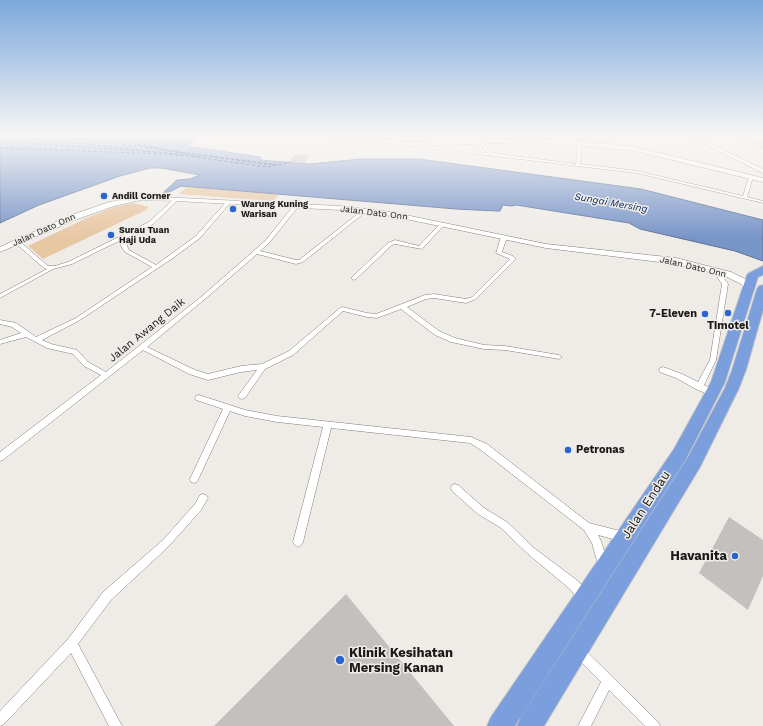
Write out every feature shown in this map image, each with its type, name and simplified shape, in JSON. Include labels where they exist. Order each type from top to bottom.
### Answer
[{"type":"highway","name":"Jalan Endau","points":[[530,726],[577,650],[633,536],[680,454],[705,390],[760,281]]},
{"type":"highway","name":"Jalan Endau","points":[[500,726],[604,568],[633,536],[694,462],[732,388],[739,370],[760,281]]},
{"type":"street","points":[[619,170],[637,172],[763,202]]},
{"type":"street","points":[[724,170],[763,180]]},
{"type":"street","points":[[726,170],[753,175],[760,174],[753,170]]},
{"type":"street","points":[[744,198],[751,177]]},
{"type":"street","name":"Jalan Dato Onn","points":[[0,250],[72,218],[122,201],[141,198],[177,199],[366,210],[578,250],[667,260],[728,274],[744,282],[760,281]]},
{"type":"street","points":[[0,296],[51,269],[70,263],[154,221],[177,199]]},
{"type":"street","points":[[36,340],[78,319],[198,237],[229,202]]},
{"type":"street","name":"Jalan Awang Daik","points":[[0,457],[107,375],[257,252],[296,206]]},
{"type":"street","points":[[257,252],[296,262],[301,261],[366,210]]},
{"type":"street","points":[[354,278],[390,244],[395,242],[420,248],[443,224]]},
{"type":"street","points":[[123,237],[124,246],[127,251],[156,267]]},
{"type":"street","points":[[142,347],[192,372],[208,377],[263,367],[291,353],[342,309],[373,316],[382,315],[430,296],[459,300],[474,298],[513,259],[499,253],[504,237]]},
{"type":"street","points":[[17,242],[41,264],[51,269]]},
{"type":"street","points":[[716,271],[718,276],[725,284],[718,363]]},
{"type":"street","points":[[402,306],[437,333],[453,340],[484,347],[505,348],[559,357]]},
{"type":"street","points":[[0,322],[14,325],[36,340],[75,352],[86,364],[107,375]]},
{"type":"street","points":[[0,342],[27,334]]},
{"type":"street","points":[[242,396],[263,367]]},
{"type":"street","points":[[663,370],[679,376],[705,390]]},
{"type":"street","points":[[199,398],[277,419],[472,440],[484,447],[587,527],[596,541],[604,568]]},
{"type":"street","points":[[194,479],[219,423],[228,407]]},
{"type":"street","points":[[298,542],[328,424]]},
{"type":"street","points":[[455,488],[482,511],[501,523],[531,551],[574,585],[585,597]]},
{"type":"street","points":[[0,720],[72,642],[107,596],[166,543],[198,507],[203,498]]},
{"type":"street","points":[[587,527],[633,536]]},
{"type":"street","points":[[72,642],[116,726]]},
{"type":"street","points":[[577,650],[654,726]]},
{"type":"street","points":[[584,726],[608,681]]},
{"type":"shaded area","points":[[186,187],[278,195],[274,201],[179,194]]},
{"type":"shaded area","points":[[133,203],[149,207],[146,210],[43,259],[28,246],[89,217],[114,207]]},
{"type":"water","points":[[0,170],[143,170],[120,176],[39,205],[0,223]]},
{"type":"water","name":"Sungai Mersing","points":[[171,170],[500,170],[641,189],[763,220],[763,261],[735,251],[640,229],[629,223],[516,205],[503,205],[500,211],[456,209],[181,186],[163,195],[163,193],[177,180],[190,179],[200,175]]},
{"type":"building","name":"Havanita","points":[[729,517],[763,540],[763,576],[748,610],[699,573]]},
{"type":"building","name":"Klinik Kesihatan Mersing Kanan","points":[[346,594],[454,726],[214,726]]},
{"type":"place","name":"Andill Corner","points":[[104,196]]},
{"type":"place","name":"Warung Kuning Warisan","points":[[233,209]]},
{"type":"place","name":"Surau Tuan Haji Uda","points":[[111,235]]},
{"type":"place","name":"Timotel","points":[[728,313]]},
{"type":"place","name":"7-Eleven","points":[[705,314]]},
{"type":"place","name":"Petronas","points":[[568,450]]},
{"type":"place","name":"Havanita","points":[[735,556]]},
{"type":"place","name":"Klinik Kesihatan Mersing Kanan","points":[[340,660]]}]
